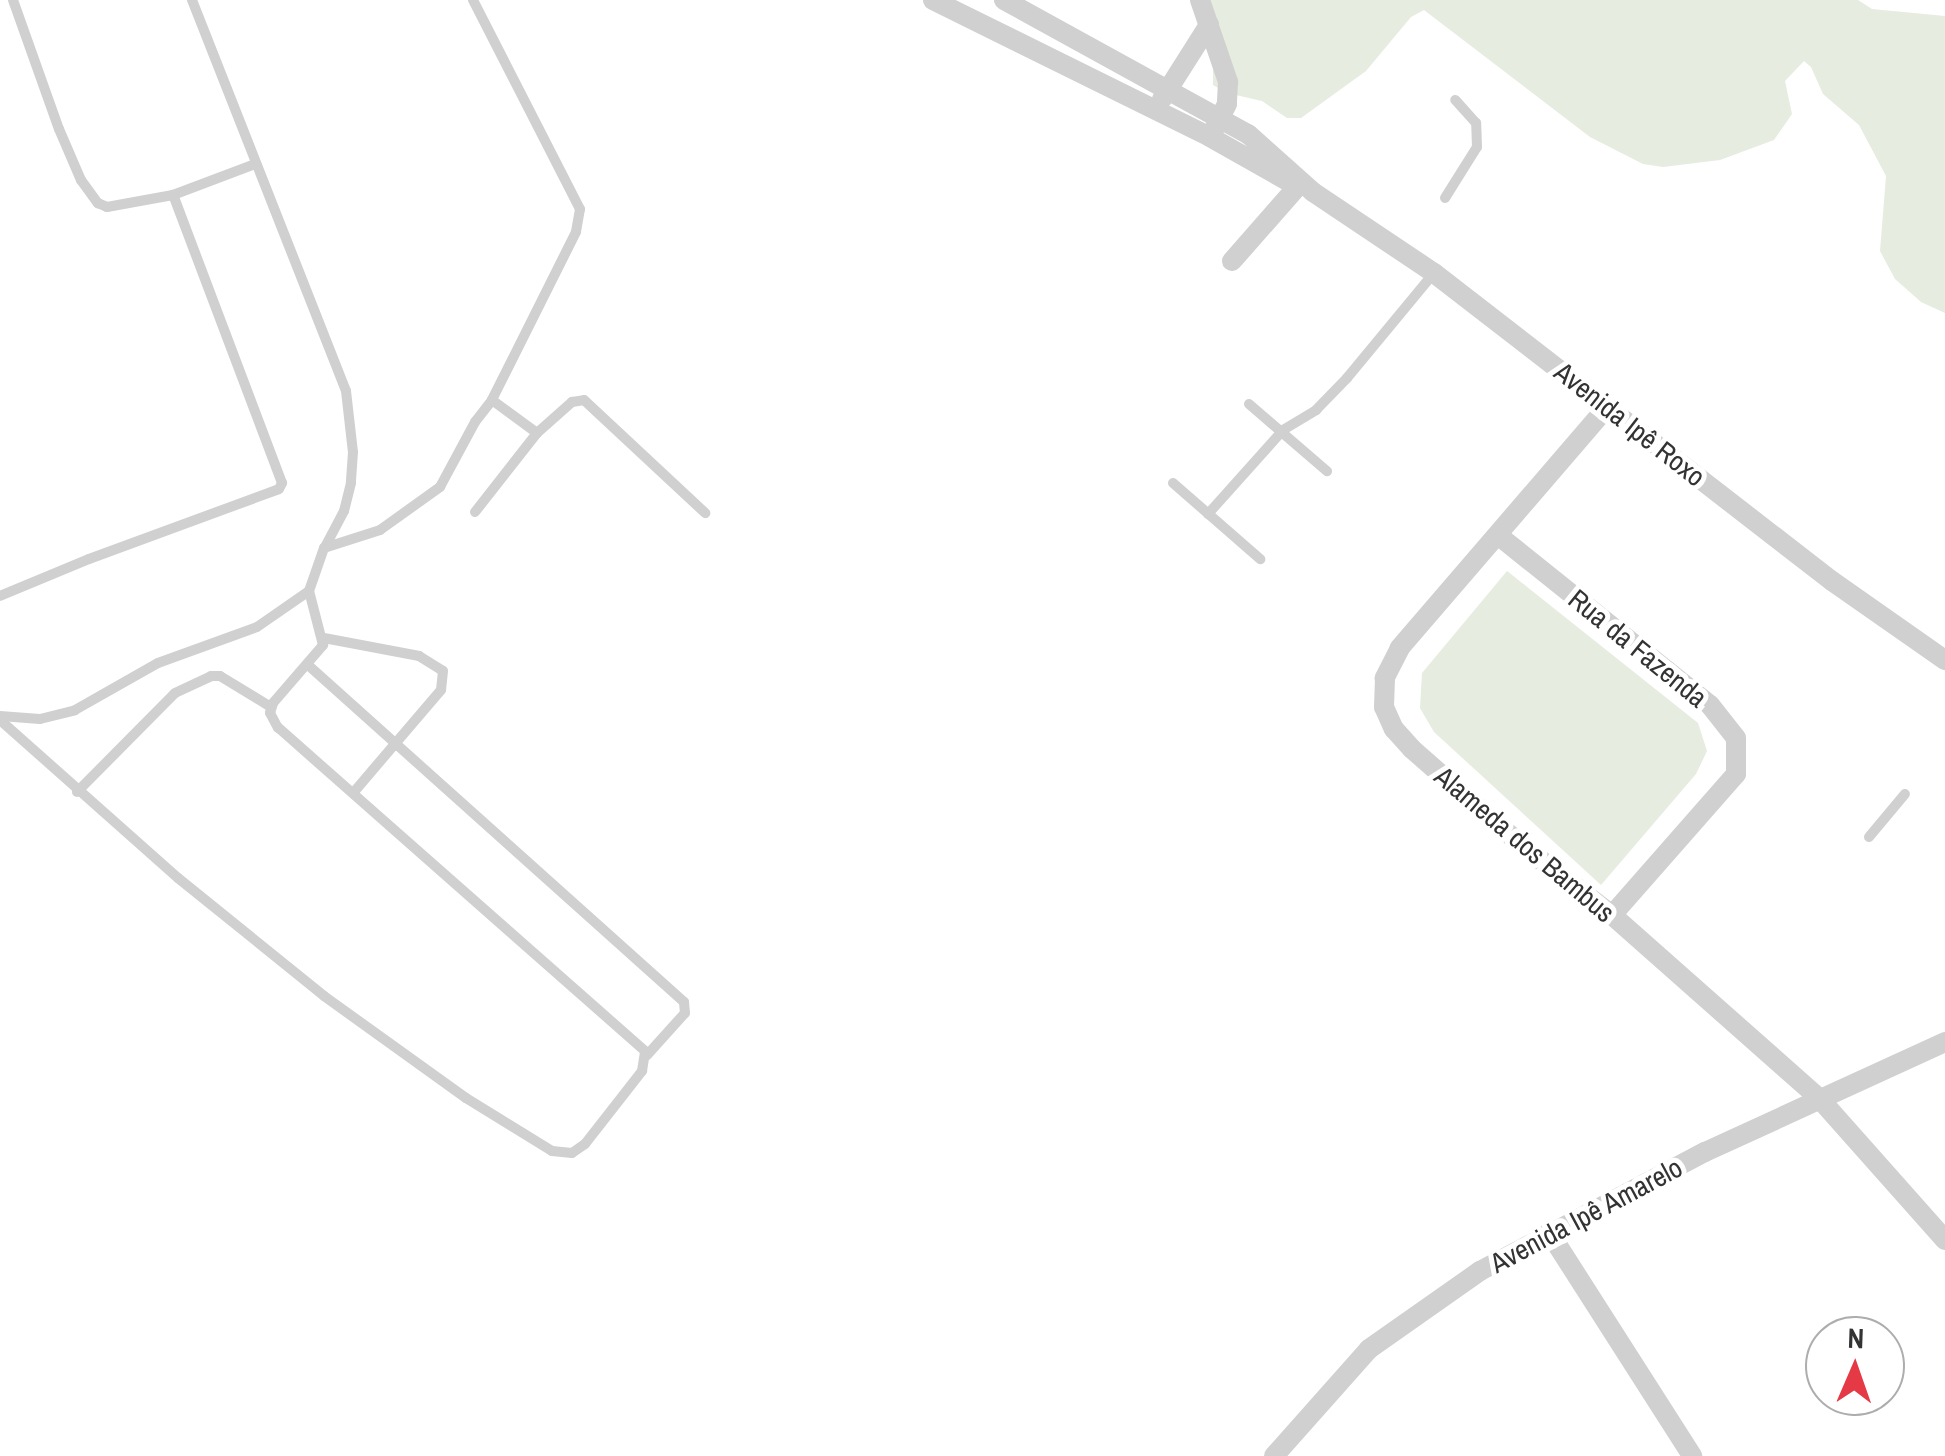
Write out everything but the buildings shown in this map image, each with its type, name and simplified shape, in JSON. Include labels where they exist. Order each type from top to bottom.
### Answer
[{"type":"street","name":"Avenida Ipê Roxo","points":[[934,0],[1156,110],[1265,146],[1305,190],[1434,274],[1832,581],[1945,660]]},
{"type":"street","name":"Avenida Ipê Roxo","points":[[1004,0],[1168,90],[1216,128]]},
{"type":"street","points":[[1200,0],[1228,82],[1216,128]]},
{"type":"street","points":[[1156,110],[1209,25]]},
{"type":"street","points":[[1232,261],[1305,190]]},
{"type":"street","name":"Alameda dos Bambus","points":[[1606,407],[1500,536],[1400,648],[1385,678],[1384,708],[1394,729],[1412,749],[1520,844],[1612,914],[1819,1098],[1945,1240]]},
{"type":"street","name":"Rua da Fazenda","points":[[1500,536],[1710,704],[1736,738],[1736,774],[1612,914]]},
{"type":"street","name":"Avenida Ipê Amarelo","points":[[1274,1456],[1369,1349],[1466,1280],[1549,1232],[1819,1098],[1945,1042]]},
{"type":"street","points":[[1549,1232],[1692,1456]]},
{"type":"lane","points":[[13,0],[59,129],[81,180],[98,202],[107,207],[173,195],[256,164]]},
{"type":"lane","points":[[0,718],[40,719],[75,710],[158,663],[257,628],[308,592],[324,548],[344,511],[350,482],[349,406],[192,0]]},
{"type":"lane","points":[[324,548],[380,530],[440,486],[475,422],[492,400],[576,232],[580,209],[473,0]]},
{"type":"lane","points":[[1445,198],[1477,147],[1476,123],[1456,100]]},
{"type":"lane","points":[[0,596],[88,558],[279,489],[282,482],[173,195]]},
{"type":"lane","points":[[1208,514],[1282,432],[1327,399],[1434,274]]},
{"type":"lane","points":[[492,400],[537,433]]},
{"type":"lane","points":[[475,512],[537,433],[572,402],[584,400],[705,513]]},
{"type":"lane","points":[[1249,404],[1326,471]]},
{"type":"lane","points":[[1173,483],[1260,559]]},
{"type":"lane","points":[[271,707],[321,651],[324,638],[308,592]]},
{"type":"lane","points":[[324,638],[418,656],[443,671],[442,690],[394,739],[353,793]]},
{"type":"lane","points":[[0,718],[77,792],[324,996],[466,1098],[552,1151],[572,1153],[584,1144],[642,1071],[647,1055],[686,1012],[684,1002],[308,665]]},
{"type":"lane","points":[[77,792],[175,692],[211,676],[220,676],[271,707],[278,728],[647,1055]]},
{"type":"lane","points":[[1869,836],[1905,794]]},
{"type":"shaded area","points":[[1194,0],[1858,0],[1872,9],[1945,16],[1945,313],[1921,302],[1895,279],[1880,251],[1886,176],[1859,125],[1823,94],[1811,67],[1804,61],[1785,81],[1792,114],[1774,140],[1720,160],[1663,167],[1643,164],[1590,137],[1424,10],[1411,17],[1366,71],[1301,118],[1287,118],[1262,101],[1227,93],[1213,85],[1213,53]]},
{"type":"shaded area","points":[[1507,571],[1698,723],[1707,751],[1696,774],[1601,885],[1434,732],[1420,708],[1422,673]]}]
